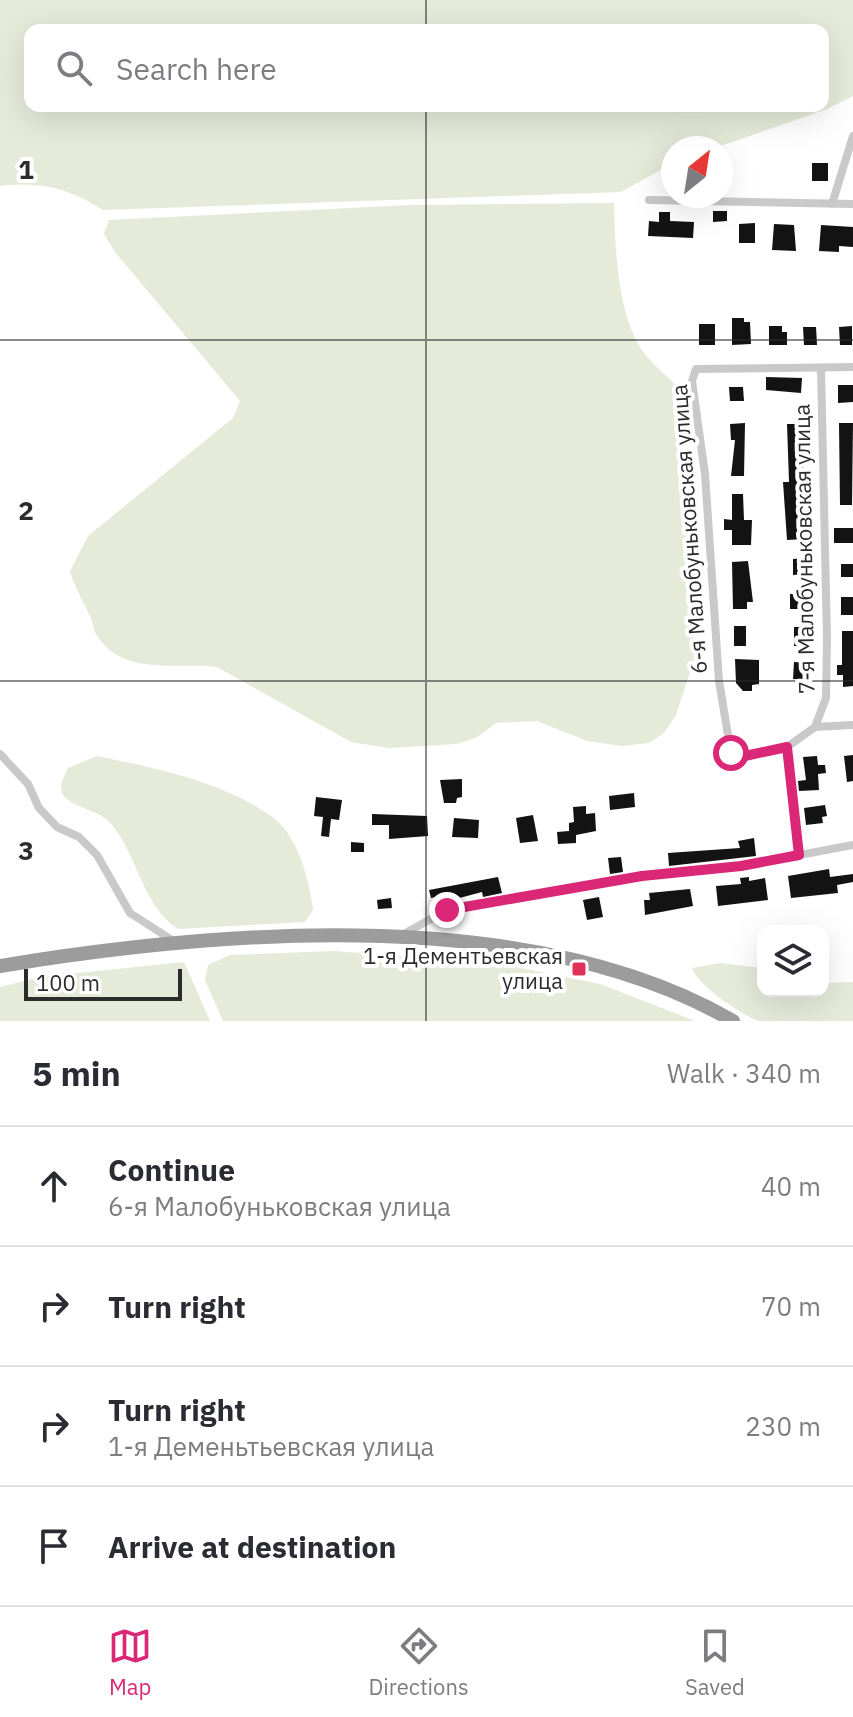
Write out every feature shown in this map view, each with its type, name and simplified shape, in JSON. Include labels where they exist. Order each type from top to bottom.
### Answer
[{"type":"highway","points":[[0,966],[180,945],[318,934],[401,935],[596,965],[672,989],[733,1021]]},
{"type":"street","points":[[832,204],[853,136]]},
{"type":"street","points":[[649,200],[853,204]]},
{"type":"street","points":[[821,369],[853,367]]},
{"type":"street","name":"6-я Малобуньковская улица","points":[[787,747],[740,757],[731,753],[719,681],[705,474],[692,381],[696,369],[821,369]]},
{"type":"street","name":"7-я Малобуньковская улица","points":[[815,727],[826,698],[821,369]]},
{"type":"street","points":[[799,855],[787,747],[815,727],[853,725]]},
{"type":"street","points":[[0,754],[28,784],[39,808],[57,827],[79,837],[97,855],[130,913],[180,945]]},
{"type":"street","points":[[401,935],[447,910],[642,876],[741,866],[853,845]]},
{"type":"green space","points":[[0,0],[853,0],[853,96],[829,108],[829,24],[24,24],[24,112],[818,112],[733,142],[733,136],[661,136],[661,170],[621,192],[103,210],[66,191],[41,186],[0,186]]},
{"type":"green space","points":[[614,203],[619,279],[627,318],[642,350],[681,391],[694,660],[676,715],[664,733],[649,743],[622,746],[587,741],[537,721],[496,723],[476,738],[456,744],[389,748],[351,742],[217,667],[151,665],[120,657],[107,648],[95,632],[70,571],[88,536],[233,418],[240,401],[115,252],[104,234],[109,220],[411,205]]},
{"type":"green space","points":[[97,756],[209,785],[271,816],[288,834],[301,858],[313,910],[305,922],[178,929],[157,908],[113,826],[62,794],[61,783],[68,768]]},
{"type":"green space","points":[[335,951],[500,964],[600,984],[695,1021],[223,1021],[205,980],[208,965],[230,955]]},
{"type":"green space","points":[[184,962],[210,1021],[0,1021],[0,987],[40,977]]},
{"type":"green space","points":[[720,963],[757,967],[757,997],[829,997],[829,983],[853,982],[853,1021],[759,1021],[711,990],[692,968]]},
{"type":"building","points":[[812,163],[828,163],[828,181],[812,181]]},
{"type":"building","points":[[713,211],[727,211],[727,221],[713,222]]},
{"type":"building","points":[[659,212],[670,212],[670,221],[694,222],[693,238],[648,236],[649,221],[659,222]]},
{"type":"building","points":[[755,223],[755,243],[739,243],[739,224]]},
{"type":"building","points":[[774,224],[794,225],[796,251],[772,250]]},
{"type":"building","points":[[821,225],[853,227],[853,247],[839,246],[839,252],[819,251]]},
{"type":"building","points":[[732,318],[744,318],[744,322],[750,322],[751,344],[732,345]]},
{"type":"building","points":[[699,324],[715,324],[715,345],[699,345]]},
{"type":"building","points":[[769,326],[782,326],[782,332],[787,332],[787,345],[769,345]]},
{"type":"building","points":[[852,326],[852,345],[840,345],[839,327]]},
{"type":"building","points":[[803,327],[816,327],[817,345],[804,345]]},
{"type":"building","points":[[766,377],[802,378],[801,393],[766,390]]},
{"type":"building","points":[[838,385],[853,385],[853,402],[838,403]]},
{"type":"building","points":[[729,387],[743,387],[744,401],[730,401]]},
{"type":"building","points":[[795,406],[810,406],[810,415],[795,415]]},
{"type":"building","points":[[745,423],[744,476],[731,476],[735,440],[731,440],[730,424]]},
{"type":"building","points":[[839,423],[853,423],[852,505],[840,505]]},
{"type":"building","points":[[787,424],[802,424],[805,539],[787,540],[783,482],[789,482]]},
{"type":"building","points":[[732,494],[743,494],[744,520],[752,520],[751,545],[732,545],[732,530],[724,530],[724,519],[732,520]]},
{"type":"building","points":[[834,528],[853,528],[853,543],[834,543]]},
{"type":"building","points":[[805,558],[806,574],[793,575],[793,559]]},
{"type":"building","points":[[748,561],[753,602],[747,602],[747,609],[733,609],[732,562]]},
{"type":"building","points":[[841,564],[853,564],[853,577],[841,577]]},
{"type":"building","points":[[790,594],[807,594],[807,609],[790,609]]},
{"type":"building","points":[[841,597],[853,597],[853,615],[841,615]]},
{"type":"building","points":[[734,626],[746,626],[746,646],[734,646]]},
{"type":"building","points":[[794,627],[808,627],[808,646],[794,646]]},
{"type":"building","points":[[842,631],[853,631],[853,686],[843,687],[843,675],[837,675],[837,665],[842,665]]},
{"type":"building","points":[[735,659],[759,660],[759,684],[752,685],[752,691],[743,691],[736,683]]},
{"type":"building","points":[[794,662],[809,663],[808,680],[793,679]]},
{"type":"building","points":[[853,755],[853,781],[847,782],[844,756]]},
{"type":"building","points":[[817,756],[818,765],[825,765],[826,773],[818,774],[819,790],[799,791],[798,781],[806,780],[803,757]]},
{"type":"building","points":[[462,779],[462,797],[457,798],[456,803],[444,803],[440,780]]},
{"type":"building","points":[[634,793],[635,807],[610,810],[609,796]]},
{"type":"building","points":[[316,797],[342,800],[339,820],[331,819],[329,837],[321,836],[323,817],[314,816]]},
{"type":"building","points":[[825,805],[827,816],[822,817],[823,823],[806,825],[804,808]]},
{"type":"building","points":[[586,806],[586,814],[595,813],[596,831],[576,835],[576,843],[558,844],[557,832],[569,831],[569,823],[574,822],[573,807]]},
{"type":"building","points":[[372,814],[427,816],[428,836],[389,839],[389,825],[372,825]]},
{"type":"building","points":[[533,815],[538,841],[520,843],[516,818]]},
{"type":"building","points":[[454,818],[479,820],[478,838],[452,837]]},
{"type":"building","points":[[754,838],[756,856],[669,866],[668,853],[740,848],[738,841]]},
{"type":"building","points":[[351,842],[364,843],[364,852],[351,852]]},
{"type":"building","points":[[621,857],[623,872],[610,874],[608,858]]},
{"type":"building","points":[[829,869],[830,877],[853,874],[853,882],[837,885],[838,893],[791,898],[788,876]]},
{"type":"building","points":[[498,877],[502,893],[483,897],[482,892],[437,904],[436,897],[431,898],[429,890]]},
{"type":"building","points":[[749,877],[749,881],[765,878],[768,900],[718,906],[716,886],[741,884],[740,878]]},
{"type":"building","points":[[690,889],[693,906],[645,915],[644,900],[650,900],[649,893]]},
{"type":"building","points":[[599,897],[603,917],[587,920],[583,900]]},
{"type":"building","points":[[391,898],[392,908],[378,909],[377,900]]},
{"type":"place","name":"1-я Дементьевская улица","points":[[579,969]]},
{"type":"route","points":[[447,910],[642,876],[741,866],[799,855],[787,747],[740,757],[731,753]]}]
